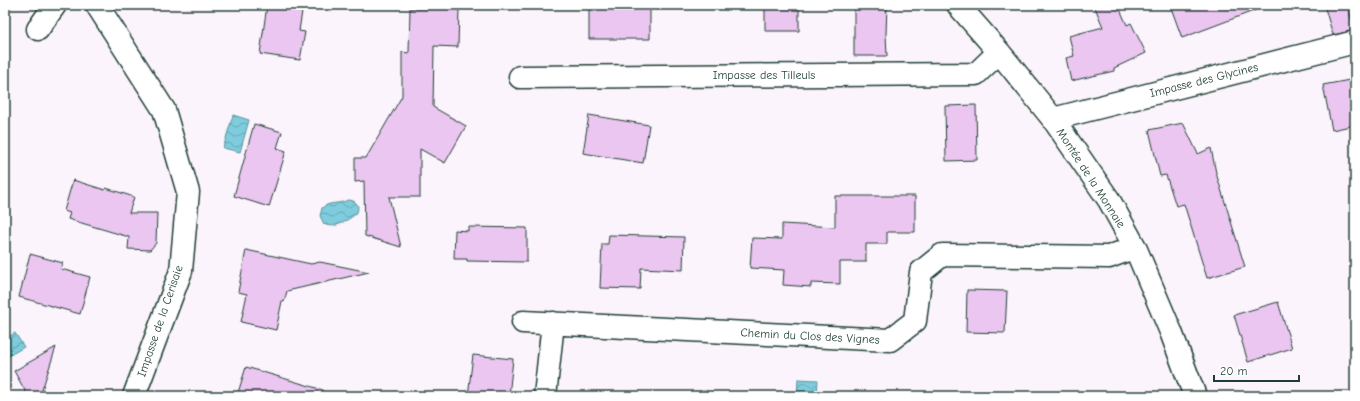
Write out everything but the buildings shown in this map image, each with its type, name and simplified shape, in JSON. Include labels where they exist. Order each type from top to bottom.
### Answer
[{"type":"street","points":[[38,29],[55,5]]},
{"type":"street","name":"Impasse de la Cerisaie","points":[[97,5],[164,110],[188,192],[181,271],[134,396]]},
{"type":"street","name":"Montée de la Monnaie","points":[[958,5],[999,52],[1053,119],[1109,200],[1135,247],[1171,332],[1195,396]]},
{"type":"street","name":"Impasse des Glycines","points":[[1053,119],[1355,42]]},
{"type":"street","name":"Impasse des Tilleuls","points":[[520,76],[976,74],[999,52]]},
{"type":"street","name":"Chemin du Clos des Vignes","points":[[524,322],[890,340],[915,321],[921,272],[942,254],[1109,257],[1135,247]]},
{"type":"street","points":[[545,396],[553,323]]},
{"type":"water","points":[[233,115],[249,120],[240,152],[223,148]]},
{"type":"water","points":[[348,200],[357,204],[358,208],[356,214],[337,225],[328,226],[324,224],[320,216],[322,208],[328,204]]},
{"type":"water","points":[[15,333],[24,347],[5,358],[5,339]]},
{"type":"water","points":[[798,379],[818,380],[817,396],[797,396]]}]
